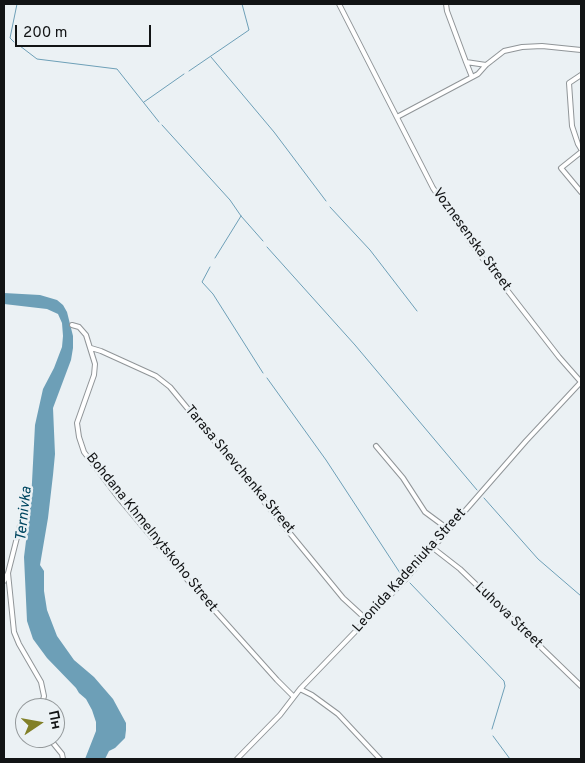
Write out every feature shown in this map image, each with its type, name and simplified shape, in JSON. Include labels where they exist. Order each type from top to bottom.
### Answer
[{"type":"street","name":"Voznesenska Street","points":[[339,4],[433,188],[473,246],[558,358],[581,382]]},
{"type":"street","points":[[446,4],[472,77]]},
{"type":"street","points":[[397,117],[478,74],[499,54],[516,48],[542,46],[581,50]]},
{"type":"street","points":[[466,62],[486,65]]},
{"type":"street","points":[[581,75],[569,83],[572,126],[581,151],[561,168],[581,192]]},
{"type":"street","name":"Bohdana Khmelnytskoho Street","points":[[72,325],[79,327],[84,332],[91,348],[95,370],[77,423],[84,452],[118,497],[197,591],[293,696]]},
{"type":"street","name":"Tarasa Shevchenka Street","points":[[91,348],[151,373],[170,387],[343,598],[366,620]]},
{"type":"street","name":"Leonida Kadeniuka Street","points":[[237,759],[280,715],[293,696],[433,548],[526,441],[581,382]]},
{"type":"street","points":[[376,446],[403,478],[425,512],[448,529]]},
{"type":"street","points":[[4,581],[8,573],[28,494]]},
{"type":"street","name":"Luhova Street","points":[[433,548],[460,569],[581,686]]},
{"type":"street","points":[[8,573],[14,632],[44,688],[44,698]]},
{"type":"street","points":[[300,689],[312,695],[338,714],[380,759]]},
{"type":"water","points":[[4,293],[40,295],[57,300],[67,312],[73,336],[71,360],[53,408],[55,454],[48,518],[40,565],[44,571],[44,591],[47,610],[57,636],[74,660],[94,677],[113,699],[126,723],[125,738],[109,751],[105,759],[85,759],[96,731],[96,722],[92,710],[86,699],[47,658],[33,639],[27,621],[24,557],[31,501],[35,425],[43,389],[62,347],[62,323],[58,314],[47,309],[4,304]]},
{"type":"waterway","points":[[14,42],[10,38],[17,4]]},
{"type":"waterway","points":[[189,71],[249,30],[242,4]]},
{"type":"waterway","points":[[20,46],[37,59],[117,69],[159,122]]},
{"type":"waterway","points":[[211,57],[274,132],[326,201]]},
{"type":"waterway","points":[[144,102],[184,74]]},
{"type":"waterway","points":[[162,125],[230,200],[263,241]]},
{"type":"waterway","points":[[330,207],[370,250],[417,311]]},
{"type":"waterway","points":[[215,258],[241,216]]},
{"type":"waterway","points":[[267,247],[355,345],[477,490]]},
{"type":"waterway","points":[[210,267],[202,282],[213,294],[263,373]]},
{"type":"waterway","points":[[267,378],[326,460],[402,576]]},
{"type":"waterway","points":[[484,498],[538,559],[581,596]]},
{"type":"waterway","points":[[410,583],[504,681],[505,686],[492,729]]},
{"type":"waterway","points":[[493,736],[510,759]]},
{"type":"water label","name":"Ternivka","points":[[25,514]]}]
